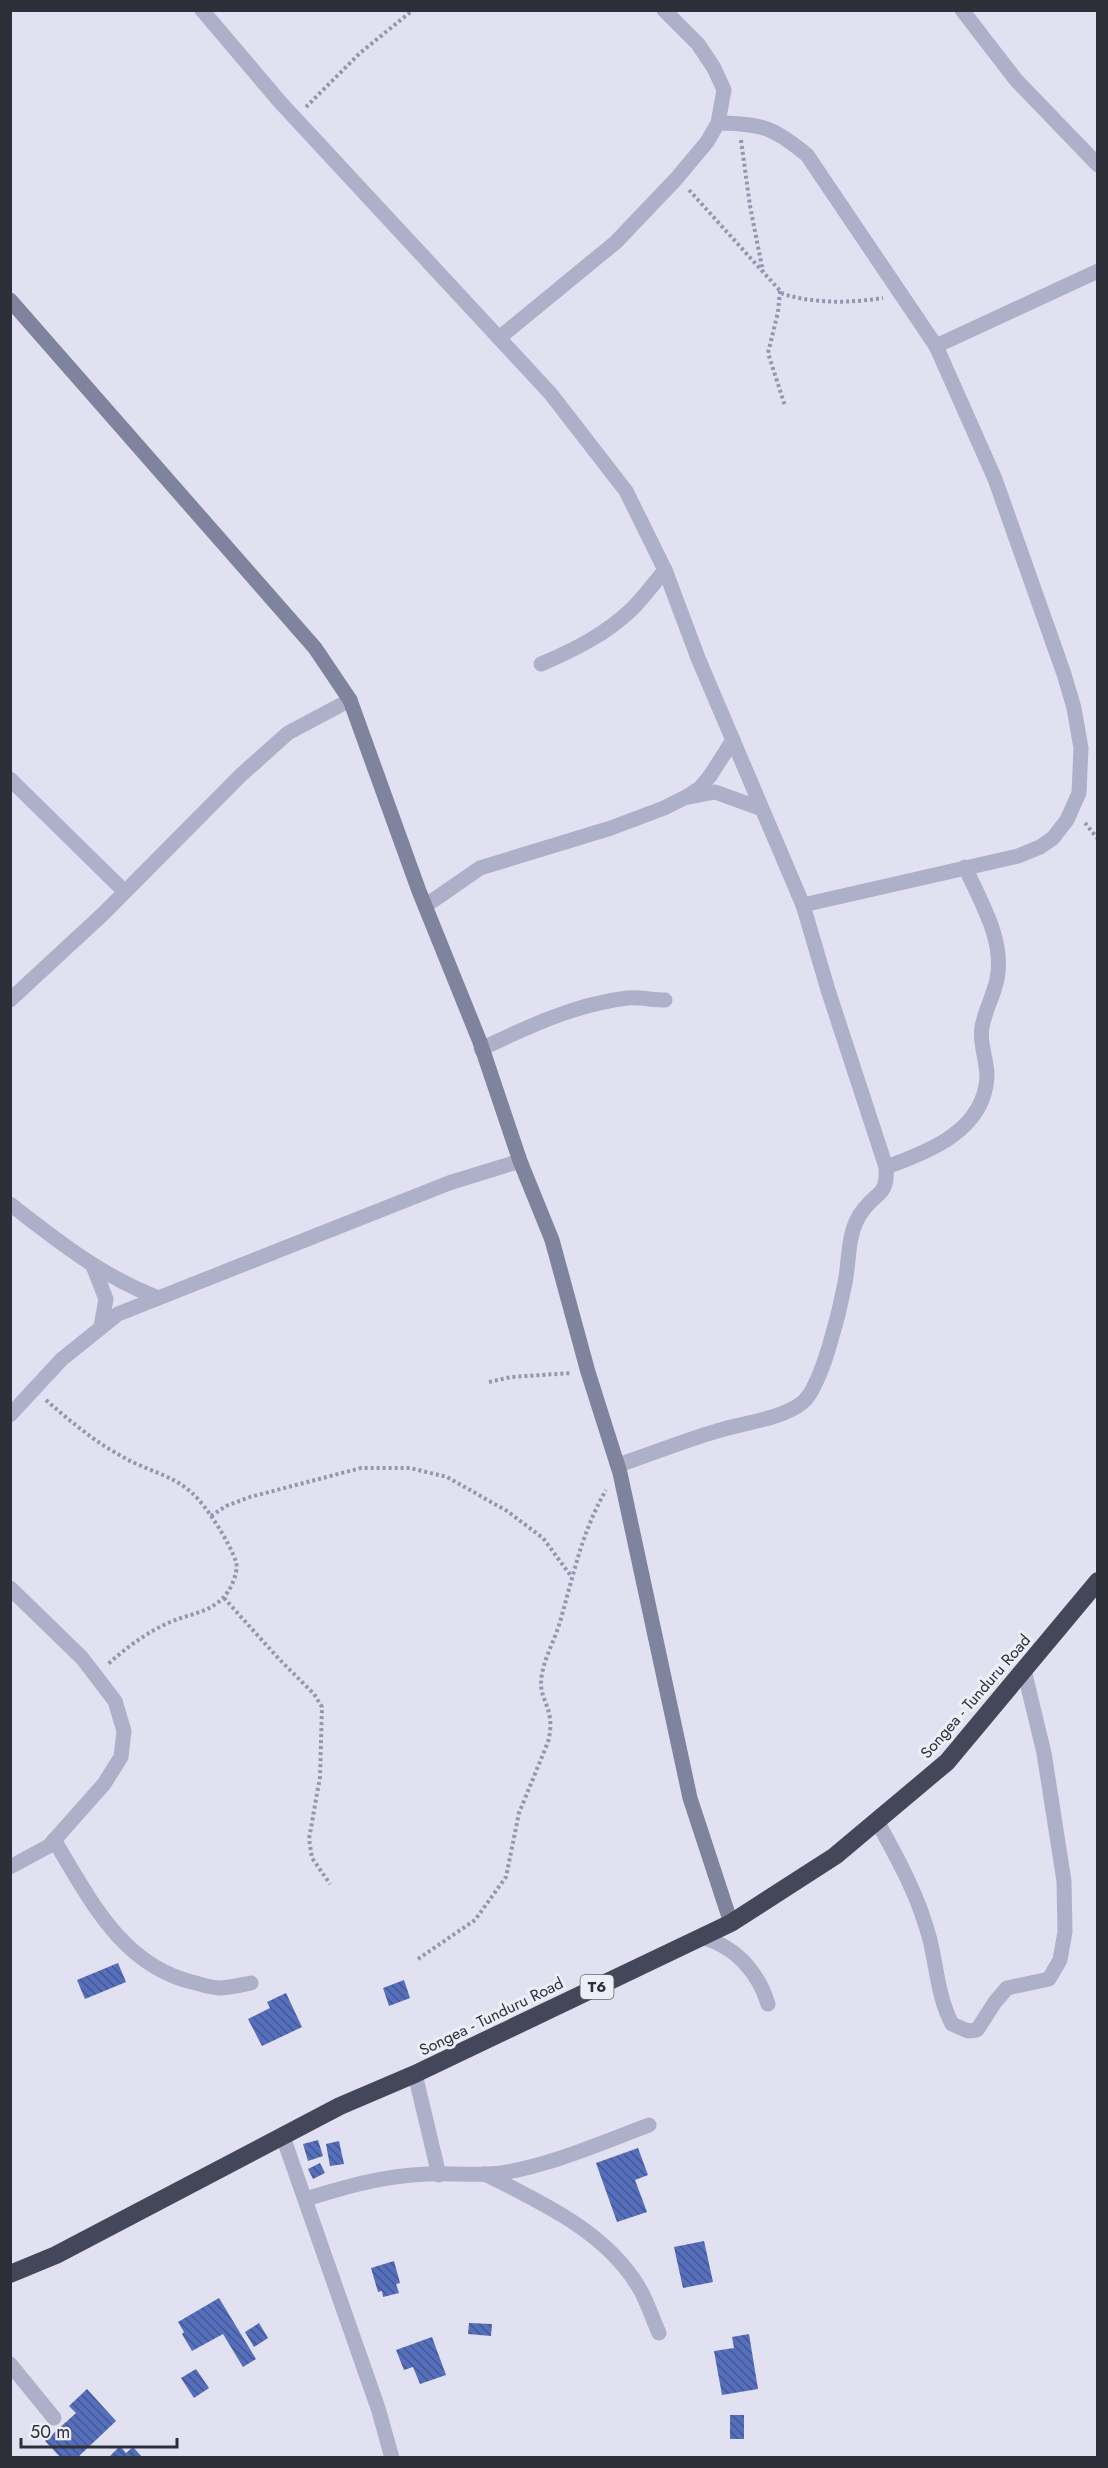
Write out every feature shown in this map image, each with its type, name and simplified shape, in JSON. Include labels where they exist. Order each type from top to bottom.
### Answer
[{"type":"highway","name":"Songea - Tunduru Road","points":[[10,2274],[56,2255],[340,2106],[415,2074],[731,1923],[835,1856],[947,1762],[1098,1581]]},
{"type":"street","points":[[202,10],[295,118],[550,393],[626,491],[665,570],[684,623],[804,905],[828,990],[886,1167],[887,1178],[884,1189],[864,1208],[852,1234],[845,1283],[834,1329],[817,1380],[804,1401],[789,1411],[714,1432],[619,1469]]},
{"type":"street","points":[[499,339],[616,242],[676,179],[707,142],[718,123],[724,90],[714,68],[698,45],[664,10]]},
{"type":"street","points":[[962,10],[1010,72],[1098,165]]},
{"type":"street","points":[[718,123],[751,123],[780,133],[807,155],[936,346],[995,479],[1036,590],[1074,708],[1081,748],[1079,793],[1067,820],[1053,838],[1040,847],[1018,856],[804,905]]},
{"type":"street","points":[[936,346],[1098,271]]},
{"type":"street","points":[[10,300],[315,648],[350,700],[425,906],[482,1049],[520,1161],[552,1240],[588,1372],[619,1469],[690,1798],[731,1923]]},
{"type":"street","points":[[541,664],[573,651],[605,631],[632,609],[665,570]]},
{"type":"street","points":[[10,1000],[241,775],[288,733],[350,700]]},
{"type":"street","points":[[425,906],[462,878],[480,868],[611,828],[686,797],[705,782],[733,740]]},
{"type":"street","points":[[10,779],[124,891]]},
{"type":"street","points":[[686,797],[715,792],[762,809]]},
{"type":"street","points":[[886,1167],[923,1154],[963,1129],[979,1108],[986,1091],[987,1073],[981,1036],[982,1026],[997,978],[999,961],[995,936],[965,867]]},
{"type":"street","points":[[482,1049],[552,1017],[596,1005],[628,998],[665,1000]]},
{"type":"street","points":[[10,1415],[62,1359],[118,1314],[449,1183],[520,1161]]},
{"type":"street","points":[[10,1204],[93,1266],[117,1281],[158,1298]]},
{"type":"street","points":[[93,1266],[106,1299],[101,1327]]},
{"type":"street","points":[[10,1588],[82,1658],[115,1701],[124,1731],[121,1756],[104,1784],[49,1846],[10,1866]]},
{"type":"street","points":[[877,1821],[909,1879],[930,1940],[943,2007],[952,2024],[968,2031],[977,2030],[1007,1988],[1049,1979],[1060,1960],[1065,1932],[1064,1881],[1044,1753],[1024,1670]]},
{"type":"street","points":[[54,1840],[99,1914],[112,1932],[129,1949],[157,1969],[183,1980],[218,1988],[251,1983]]},
{"type":"street","points":[[700,1937],[715,1941],[731,1950],[750,1967],[763,1989],[768,2004]]},
{"type":"street","points":[[415,2074],[439,2175]]},
{"type":"street","points":[[306,2199],[363,2181],[502,2173],[548,2161],[649,2125]]},
{"type":"street","points":[[284,2137],[378,2408],[392,2457]]},
{"type":"street","points":[[485,2174],[560,2212],[619,2261],[639,2287],[659,2333]]},
{"type":"street","points":[[10,2364],[54,2418]]},
{"type":"path","points":[[295,118],[360,53],[413,10]]},
{"type":"path","points":[[740,123],[744,170],[763,273]]},
{"type":"path","points":[[676,179],[697,197],[783,294],[803,300],[830,302],[902,296]]},
{"type":"path","points":[[780,290],[778,312],[768,353],[785,406]]},
{"type":"path","points":[[489,1382],[511,1377],[588,1372]]},
{"type":"path","points":[[34,1390],[77,1427],[123,1457],[190,1491],[206,1507],[237,1563],[233,1581],[224,1598],[206,1611],[170,1622],[143,1638],[122,1651],[95,1675]]},
{"type":"path","points":[[211,1516],[226,1506],[250,1497],[361,1468],[410,1468],[447,1477],[507,1511],[543,1538],[571,1577]]},
{"type":"path","points":[[418,1959],[475,1920],[506,1877],[519,1813],[548,1742],[550,1718],[542,1699],[542,1673],[559,1625],[585,1533],[598,1504],[619,1469]]},
{"type":"path","points":[[224,1598],[314,1694],[322,1707],[320,1777],[309,1839],[312,1858],[330,1884]]},
{"type":"building","points":[[118,1963],[126,1982],[85,1999],[77,1980]]},
{"type":"building","points":[[404,1980],[410,1998],[389,2006],[383,1988]]},
{"type":"building","points":[[286,1993],[302,2027],[262,2046],[248,2019],[270,2008],[267,2002]]},
{"type":"building","points":[[318,2140],[323,2156],[308,2161],[303,2144]]},
{"type":"building","points":[[339,2141],[344,2164],[330,2166],[326,2144]]},
{"type":"building","points":[[638,2148],[648,2175],[635,2180],[647,2212],[617,2222],[596,2163]]},
{"type":"building","points":[[320,2163],[325,2173],[313,2179],[308,2169]]},
{"type":"building","points":[[704,2241],[713,2282],[683,2288],[674,2247]]},
{"type":"building","points":[[394,2261],[400,2283],[396,2284],[399,2293],[383,2297],[382,2291],[378,2292],[371,2268]]},
{"type":"building","points":[[219,2298],[256,2359],[243,2367],[223,2334],[192,2351],[182,2334],[184,2332],[178,2322]]},
{"type":"building","points":[[259,2323],[268,2338],[254,2347],[245,2332]]},
{"type":"building","points":[[469,2323],[492,2324],[491,2336],[468,2334]]},
{"type":"building","points":[[749,2334],[758,2389],[722,2395],[714,2351],[734,2348],[732,2337]]},
{"type":"building","points":[[432,2337],[446,2375],[420,2384],[413,2367],[404,2370],[396,2350]]},
{"type":"building","points":[[196,2369],[209,2388],[194,2398],[181,2378]]},
{"type":"building","points":[[87,2389],[116,2421],[77,2458],[61,2458],[45,2441],[76,2413],[69,2406]]},
{"type":"building","points":[[730,2415],[744,2415],[744,2439],[730,2439]]},
{"type":"building","points":[[120,2446],[126,2453],[133,2447],[143,2458],[108,2458]]}]
